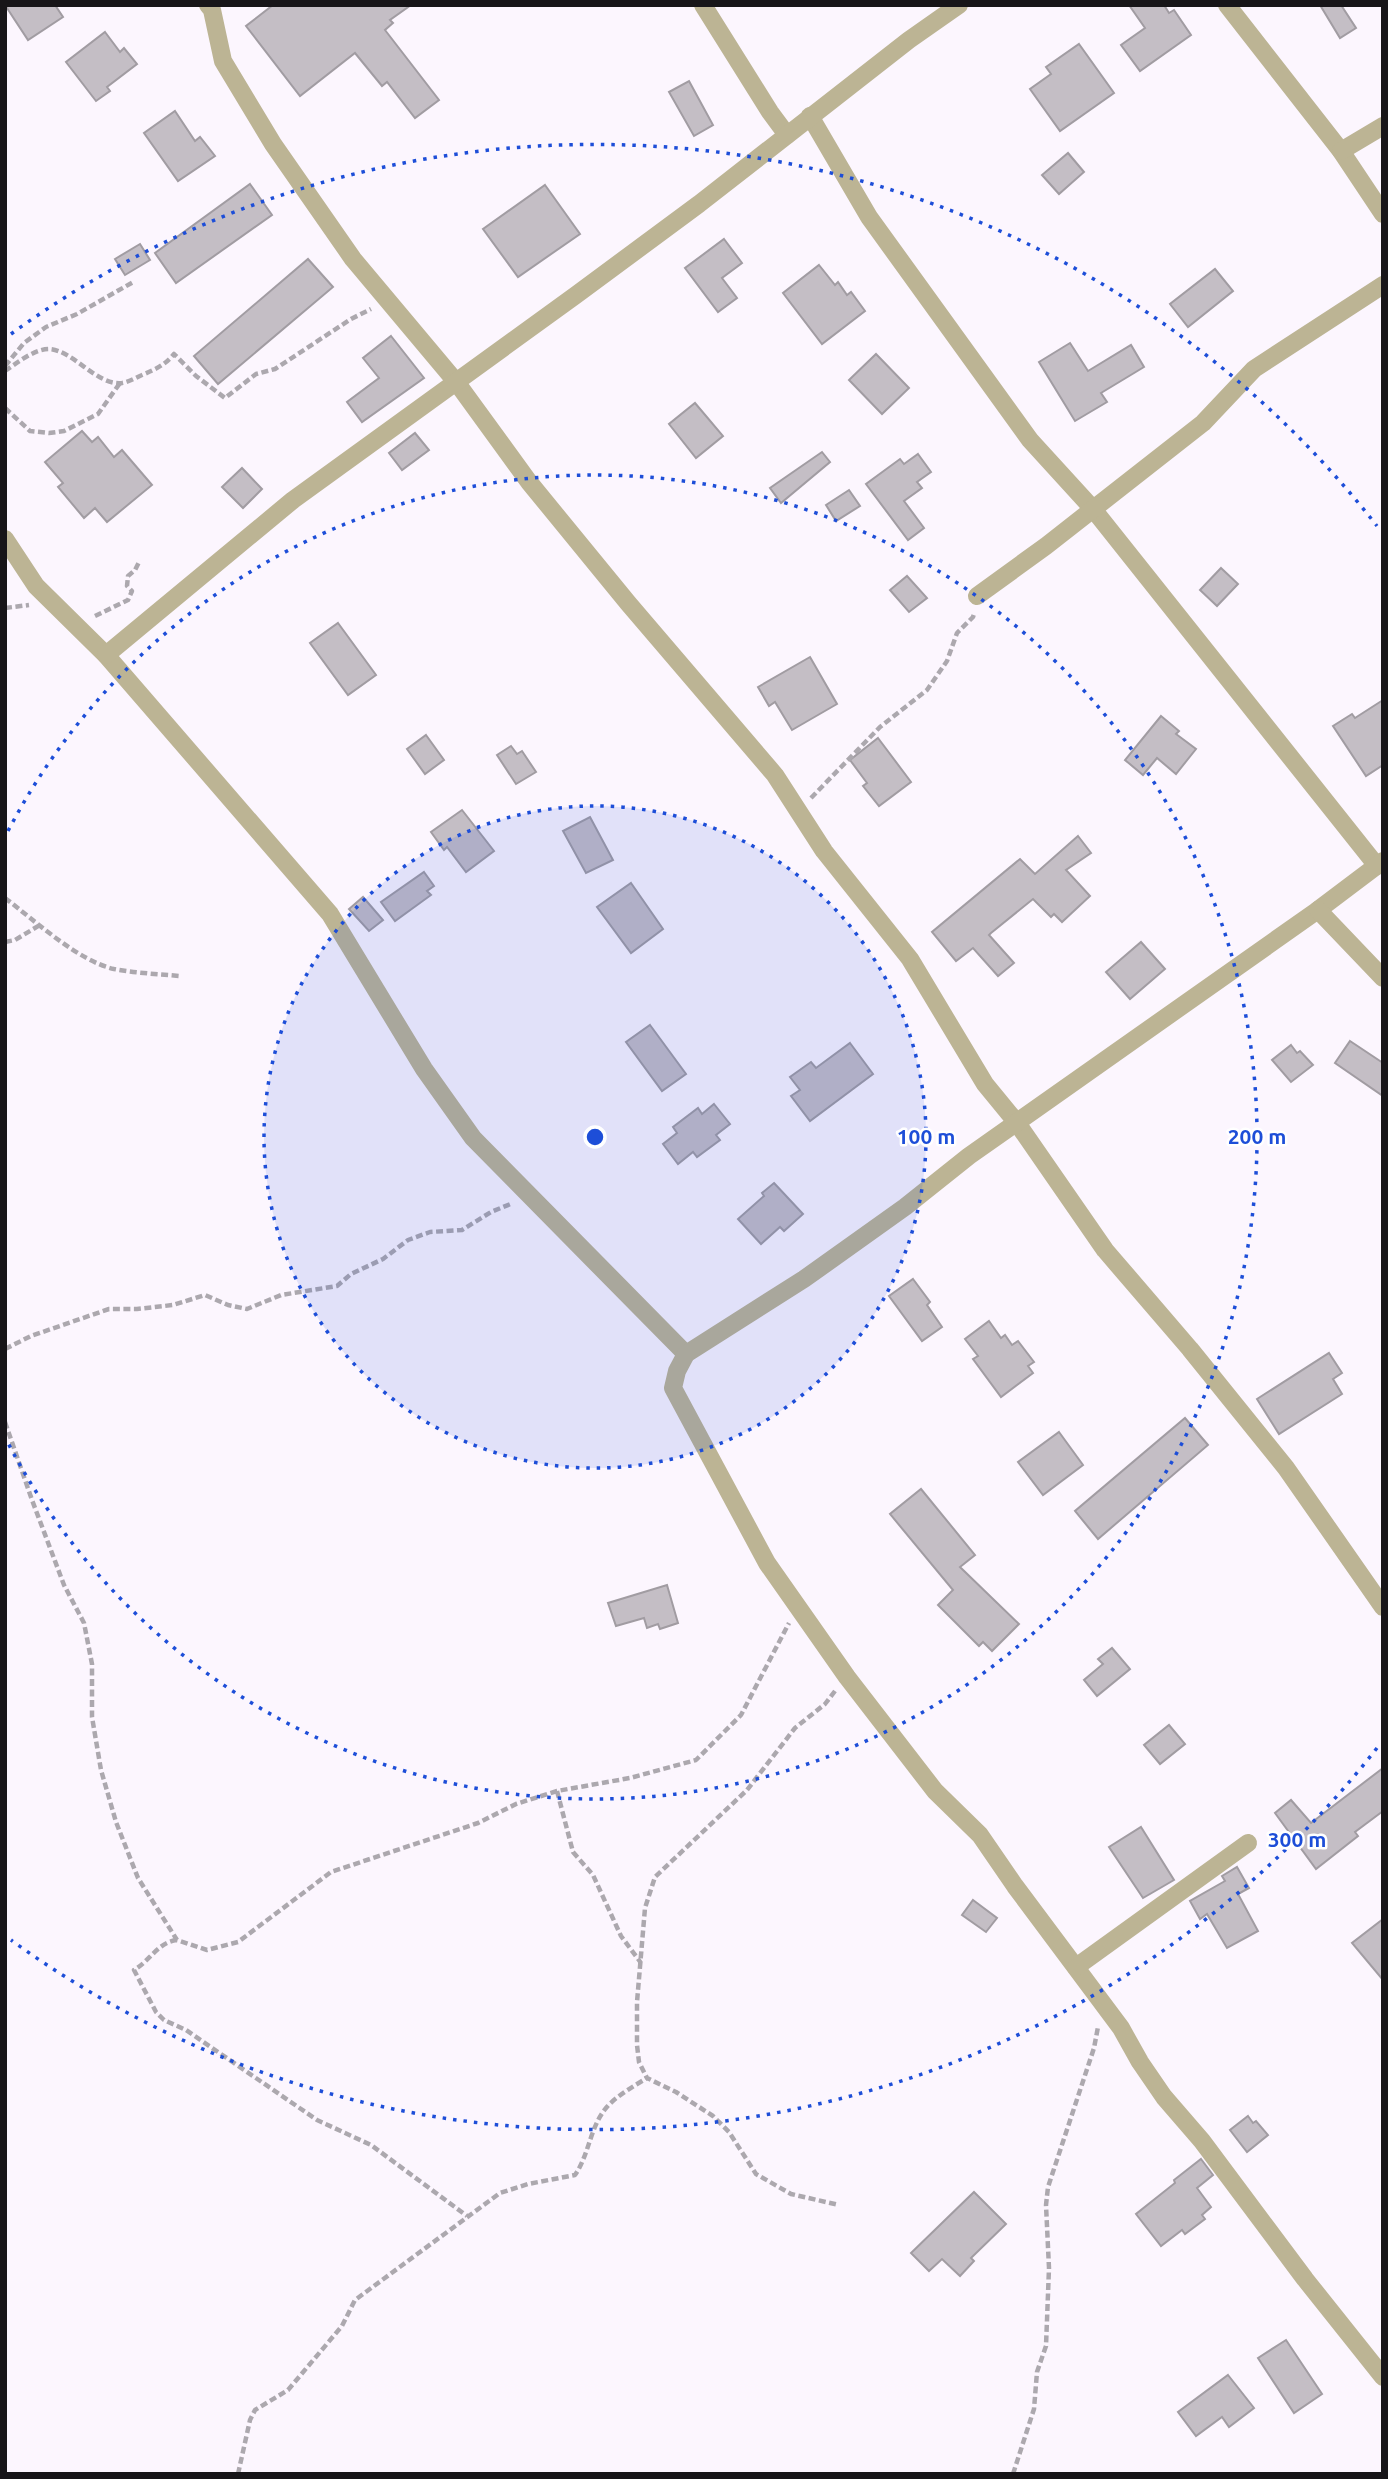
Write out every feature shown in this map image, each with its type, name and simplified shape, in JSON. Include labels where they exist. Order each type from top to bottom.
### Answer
[{"type":"street","points":[[208,5],[212,10],[223,61],[273,144],[354,259],[457,383],[529,482],[699,688],[775,775],[824,851],[910,959],[985,1084],[1017,1123],[1105,1250],[1190,1349],[1286,1468],[1383,1607]]},
{"type":"street","points":[[703,5],[787,135]]},
{"type":"street","points":[[106,655],[293,500],[457,383],[687,212],[909,40],[959,5]]},
{"type":"street","points":[[1227,5],[1342,151],[1383,214]]},
{"type":"street","points":[[810,116],[869,217],[1030,440],[1093,509],[1380,863],[1318,910],[969,1156],[905,1207],[804,1279],[686,1354],[677,1371],[673,1388],[767,1563],[847,1676],[935,1791],[981,1835],[1121,2028],[1164,2097],[1202,2141],[1305,2279],[1383,2377]]},
{"type":"street","points":[[1342,151],[1383,126]]},
{"type":"street","points":[[977,596],[1046,546],[1203,423],[1254,369],[1383,285]]},
{"type":"street","points":[[5,539],[36,586],[106,655],[330,914],[424,1069],[466,1128],[529,1196],[686,1354]]},
{"type":"street","points":[[1318,910],[1383,978]]},
{"type":"street","points":[[1076,1967],[1248,1843]]},
{"type":"path","points":[[5,366],[24,343],[46,327],[77,314],[135,281]]},
{"type":"path","points":[[5,408],[30,430],[48,433],[64,430],[98,414],[120,383],[165,365],[174,354],[196,376],[225,398],[256,374],[275,369],[351,319],[388,301]]},
{"type":"path","points":[[5,371],[22,359],[46,349],[62,351],[75,362],[105,379],[120,383]]},
{"type":"path","points":[[5,356],[17,352]]},
{"type":"path","points":[[66,613],[98,616],[128,600],[132,591],[127,586],[128,576],[140,561]]},
{"type":"path","points":[[799,810],[880,727],[927,690],[947,661],[957,633],[973,617],[977,596]]},
{"type":"path","points":[[5,608],[32,605]]},
{"type":"path","points":[[5,898],[80,953],[111,968],[179,976]]},
{"type":"path","points":[[5,942],[15,940],[40,925]]},
{"type":"path","points":[[5,1349],[30,1336],[109,1309],[173,1305],[205,1296],[247,1309],[281,1296],[337,1286],[351,1273],[383,1259],[408,1240],[430,1232],[462,1230],[491,1212],[529,1196]]},
{"type":"path","points":[[5,1422],[64,1585],[84,1623],[92,1664],[92,1717],[101,1770],[117,1822],[138,1878],[177,1940]]},
{"type":"path","points":[[467,2216],[371,2146],[317,2120],[186,2030],[164,2020],[144,1992],[134,1970],[144,1965],[155,1951],[169,1941],[177,1940],[207,1950],[238,1942],[331,1872],[478,1823],[516,1804],[556,1791],[630,1778],[696,1760],[741,1715],[797,1606]]},
{"type":"path","points":[[839,2206],[791,2194],[756,2174],[729,2132],[713,2116],[676,2092],[647,2078],[639,2062],[637,2002],[645,1908],[655,1877],[747,1790],[795,1728],[825,1704],[847,1676]]},
{"type":"path","points":[[556,1791],[573,1852],[593,1875],[621,1936],[642,1964]]},
{"type":"path","points":[[1013,2474],[1034,2409],[1037,2372],[1046,2346],[1048,2187],[1094,2048],[1102,2002]]},
{"type":"path","points":[[238,2474],[250,2420],[255,2410],[288,2390],[342,2326],[355,2300],[500,2193],[528,2183],[575,2175],[583,2163],[606,2107],[647,2078]]},
{"type":"building","points":[[5,5],[55,5],[63,17],[28,40]]},
{"type":"building","points":[[273,5],[411,5],[390,20],[393,23],[385,30],[439,100],[415,118],[387,82],[382,86],[355,53],[300,96],[246,26]]},
{"type":"building","points":[[1129,5],[1164,5],[1169,13],[1174,10],[1191,35],[1140,71],[1121,45],[1145,28]]},
{"type":"building","points":[[1320,5],[1341,5],[1356,28],[1340,38]]},
{"type":"building","points":[[105,32],[120,52],[124,48],[137,64],[107,87],[110,91],[96,101],[66,62]]},
{"type":"building","points":[[1079,44],[1114,93],[1060,131],[1030,89],[1051,74],[1046,67]]},
{"type":"building","points":[[689,81],[713,125],[694,136],[669,92]]},
{"type":"building","points":[[175,111],[195,141],[200,137],[215,156],[178,181],[144,133]]},
{"type":"building","points":[[1068,153],[1084,172],[1059,194],[1042,175]]},
{"type":"building","points":[[250,184],[272,215],[176,283],[155,253]]},
{"type":"building","points":[[545,185],[580,234],[518,277],[483,229]]},
{"type":"building","points":[[724,239],[742,263],[722,278],[737,298],[718,312],[685,268]]},
{"type":"building","points":[[140,244],[150,260],[125,275],[115,259]]},
{"type":"building","points":[[308,259],[333,287],[218,384],[194,356]]},
{"type":"building","points":[[819,265],[835,285],[838,282],[847,295],[851,292],[865,311],[822,344],[783,293]]},
{"type":"building","points":[[1215,269],[1233,291],[1188,327],[1170,304]]},
{"type":"building","points":[[391,336],[424,378],[362,422],[347,402],[379,378],[363,358]]},
{"type":"building","points":[[1070,343],[1088,371],[1131,345],[1144,367],[1101,393],[1107,402],[1075,421],[1039,362]]},
{"type":"building","points":[[876,354],[909,388],[882,414],[849,380]]},
{"type":"building","points":[[695,403],[723,436],[696,458],[669,424]]},
{"type":"building","points":[[82,431],[92,442],[98,437],[114,457],[122,450],[152,485],[107,522],[95,508],[84,518],[58,487],[63,483],[45,462]]},
{"type":"building","points":[[415,433],[429,450],[402,470],[389,453]]},
{"type":"building","points":[[822,452],[830,462],[781,503],[770,488]]},
{"type":"building","points":[[918,454],[931,472],[917,482],[922,488],[904,501],[924,528],[908,540],[866,484],[900,459],[904,464]]},
{"type":"building","points":[[242,468],[262,489],[243,508],[222,487]]},
{"type":"building","points":[[849,490],[860,506],[836,521],[826,505]]},
{"type":"building","points":[[1221,568],[1238,584],[1217,606],[1200,590]]},
{"type":"building","points":[[907,576],[927,598],[909,612],[890,590]]},
{"type":"building","points":[[338,623],[376,675],[348,695],[310,643]]},
{"type":"building","points":[[810,657],[837,704],[792,730],[775,702],[769,706],[758,687]]},
{"type":"building","points":[[1383,700],[1383,765],[1366,776],[1333,726],[1352,714],[1355,718]]},
{"type":"building","points":[[1161,716],[1179,731],[1176,734],[1196,749],[1176,774],[1157,758],[1143,775],[1125,760]]},
{"type":"building","points":[[426,735],[444,760],[425,774],[407,749]]},
{"type":"building","points":[[878,738],[911,782],[879,806],[863,786],[867,783],[850,760]]},
{"type":"building","points":[[511,746],[517,754],[522,751],[536,772],[516,784],[497,755]]},
{"type":"building","points":[[462,810],[494,851],[466,872],[447,847],[444,850],[431,832]]},
{"type":"building","points":[[590,817],[613,860],[586,873],[563,831]]},
{"type":"building","points":[[1078,836],[1091,853],[1066,870],[1090,896],[1062,922],[1054,914],[1051,917],[1033,899],[991,933],[989,935],[1014,963],[998,976],[973,948],[956,961],[932,932],[1020,859],[1035,874]]},
{"type":"building","points":[[424,872],[434,886],[427,891],[431,895],[395,921],[381,902]]},
{"type":"building","points":[[631,883],[663,929],[631,953],[597,907]]},
{"type":"building","points":[[363,897],[383,920],[369,931],[349,909]]},
{"type":"building","points":[[1141,942],[1165,969],[1130,999],[1106,972]]},
{"type":"building","points":[[650,1025],[686,1074],[662,1091],[626,1042]]},
{"type":"building","points":[[1350,1041],[1383,1063],[1383,1096],[1335,1063]]},
{"type":"building","points":[[850,1043],[873,1074],[810,1121],[791,1096],[800,1090],[790,1077],[811,1062],[816,1068]]},
{"type":"building","points":[[1291,1045],[1313,1065],[1291,1082],[1272,1060]]},
{"type":"building","points":[[714,1104],[730,1124],[716,1135],[720,1140],[697,1157],[693,1152],[678,1164],[663,1144],[677,1133],[673,1127],[698,1108],[702,1114]]},
{"type":"building","points":[[774,1183],[803,1214],[784,1231],[780,1227],[761,1244],[738,1219],[764,1196],[762,1193]]},
{"type":"building","points":[[913,1279],[930,1302],[927,1305],[942,1327],[922,1341],[889,1296]]},
{"type":"building","points":[[989,1321],[1001,1338],[1005,1335],[1012,1345],[1018,1341],[1034,1362],[1028,1366],[1033,1373],[1001,1397],[973,1359],[978,1356],[965,1339]]},
{"type":"building","points":[[1329,1353],[1342,1373],[1333,1379],[1342,1394],[1279,1434],[1257,1399]]},
{"type":"building","points":[[1185,1418],[1208,1445],[1098,1539],[1075,1511]]},
{"type":"building","points":[[1059,1432],[1083,1465],[1043,1495],[1018,1462]]},
{"type":"building","points":[[921,1489],[975,1555],[960,1567],[1019,1624],[992,1651],[983,1642],[979,1646],[938,1605],[953,1590],[890,1514]]},
{"type":"building","points":[[667,1585],[678,1623],[660,1629],[658,1624],[647,1628],[644,1618],[616,1626],[608,1603]]},
{"type":"building","points":[[1112,1648],[1130,1669],[1097,1696],[1084,1680],[1103,1664],[1098,1659]]},
{"type":"building","points":[[1169,1725],[1185,1744],[1160,1764],[1144,1745]]},
{"type":"building","points":[[1383,1768],[1383,1811],[1355,1832],[1358,1836],[1316,1869],[1275,1813],[1291,1800],[1311,1823]]},
{"type":"building","points":[[1141,1827],[1174,1880],[1143,1898],[1109,1847]]},
{"type":"building","points":[[1237,1867],[1249,1888],[1238,1894],[1258,1931],[1227,1948],[1207,1914],[1200,1919],[1190,1901],[1225,1881],[1222,1876]]},
{"type":"building","points":[[973,1900],[997,1918],[986,1932],[962,1915]]},
{"type":"building","points":[[1383,1919],[1383,1980],[1352,1943]]},
{"type":"building","points":[[1248,2116],[1268,2135],[1247,2152],[1230,2130]]},
{"type":"building","points":[[1201,2159],[1213,2175],[1197,2188],[1211,2207],[1202,2215],[1205,2219],[1185,2234],[1182,2230],[1161,2246],[1136,2214]]},
{"type":"building","points":[[974,2192],[1006,2224],[971,2258],[974,2261],[960,2276],[942,2259],[929,2271],[911,2253]]},
{"type":"building","points":[[1286,2340],[1322,2394],[1294,2413],[1258,2358]]},
{"type":"building","points":[[1228,2375],[1254,2408],[1229,2427],[1222,2417],[1196,2436],[1178,2412]]}]
